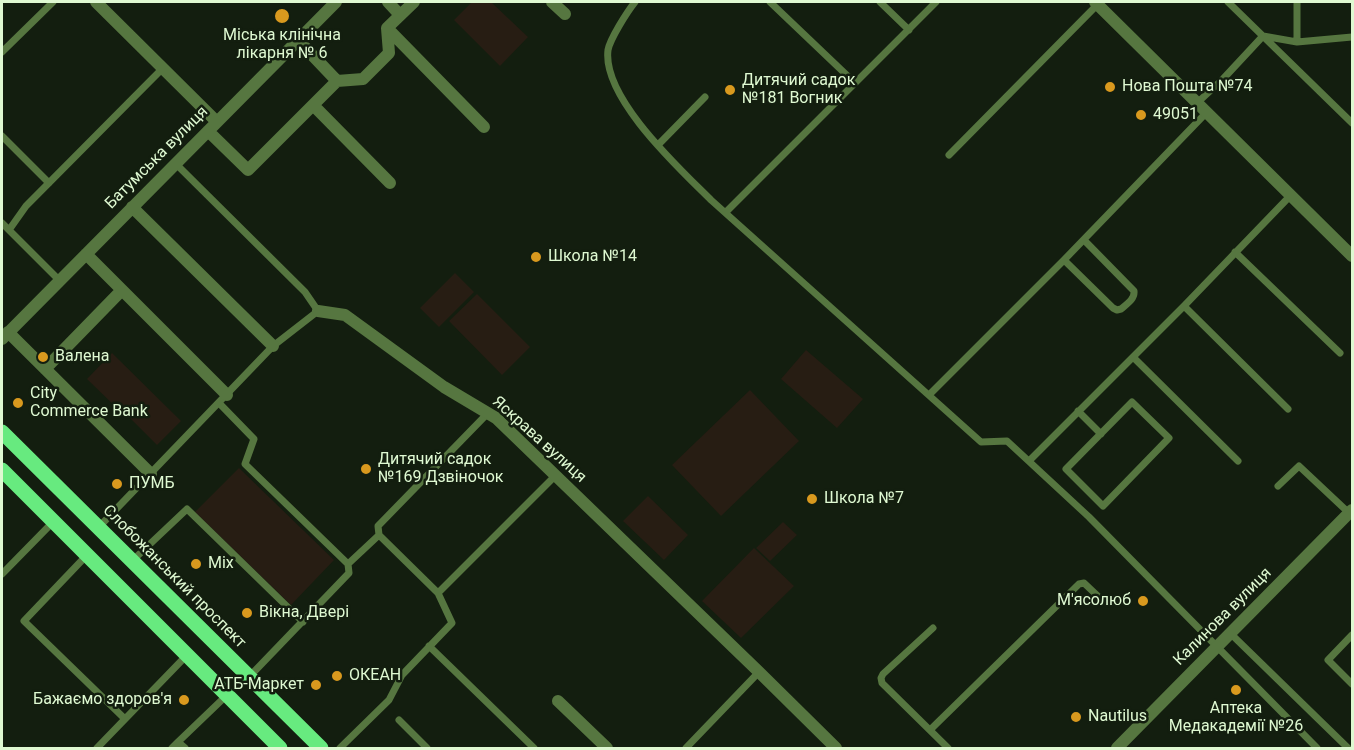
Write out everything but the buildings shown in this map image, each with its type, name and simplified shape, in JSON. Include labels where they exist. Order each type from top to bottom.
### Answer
[{"type":"main road","name":"Слобожанський проспект","points":[[2,432],[321,748]]},
{"type":"main road","points":[[2,470],[280,748]]},
{"type":"street","points":[[96,2],[163,68],[248,170],[337,81],[363,79],[389,53],[387,28],[414,2]]},
{"type":"street","name":"Батумська вулиця","points":[[5,335],[336,2]]},
{"type":"street","points":[[387,2],[400,15]]},
{"type":"street","points":[[552,2],[565,14]]},
{"type":"street","points":[[1096,3],[1353,256]]},
{"type":"street","points":[[387,28],[484,127]]},
{"type":"street","points":[[298,40],[337,81]]},
{"type":"street","points":[[313,105],[390,183]]},
{"type":"street","points":[[132,207],[273,346]]},
{"type":"street","points":[[86,254],[223,399]]},
{"type":"street","points":[[45,369],[122,291]]},
{"type":"street","name":"Яскрава вулиця","points":[[318,311],[345,315],[444,387],[496,418],[836,748]]},
{"type":"street","points":[[5,335],[45,369],[151,474]]},
{"type":"street","name":"Калинова вулиця","points":[[1117,748],[1351,511]]},
{"type":"street","points":[[558,701],[607,748]]},
{"type":"lane","points":[[2,52],[53,2]]},
{"type":"lane","points":[[635,2],[623,18],[608,49],[609,68],[625,105],[658,145],[711,200],[981,442],[1007,441],[1029,461],[1089,517],[1317,748]]},
{"type":"lane","points":[[770,2],[855,83]]},
{"type":"lane","points":[[880,2],[909,30]]},
{"type":"lane","points":[[726,212],[936,2]]},
{"type":"lane","points":[[1228,2],[1353,123]]},
{"type":"lane","points":[[1297,2],[1297,42]]},
{"type":"lane","points":[[949,155],[1096,3]]},
{"type":"lane","points":[[1263,36],[1297,42],[1353,37]]},
{"type":"lane","points":[[1197,103],[1263,36]]},
{"type":"lane","points":[[9,230],[26,206],[163,68]]},
{"type":"lane","points":[[658,145],[705,97]]},
{"type":"lane","points":[[929,396],[1207,112]]},
{"type":"lane","points":[[2,136],[50,183]]},
{"type":"lane","points":[[98,528],[273,346],[318,311],[305,292],[175,163]]},
{"type":"lane","points":[[1029,461],[1291,195]]},
{"type":"lane","points":[[2,223],[60,281]]},
{"type":"lane","points":[[1064,260],[1117,310],[1135,295],[1134,291],[1084,240]]},
{"type":"lane","points":[[1236,252],[1340,353]]},
{"type":"lane","points":[[1184,306],[1288,409]]},
{"type":"lane","points":[[1133,357],[1238,461]]},
{"type":"lane","points":[[223,399],[254,439],[245,464],[348,564],[349,573],[249,677]]},
{"type":"lane","points":[[1132,402],[1169,438],[1102,506],[1066,470],[1101,434],[1132,402]]},
{"type":"lane","points":[[1078,411],[1101,434]]},
{"type":"lane","points":[[340,748],[389,700],[402,675],[452,623],[438,593],[379,535],[378,526],[488,413]]},
{"type":"lane","points":[[1278,486],[1299,466],[1351,511]]},
{"type":"lane","points":[[438,593],[555,476]]},
{"type":"lane","points":[[132,561],[187,509],[303,622]]},
{"type":"lane","points":[[2,573],[54,522]]},
{"type":"lane","points":[[348,564],[379,535]]},
{"type":"lane","points":[[87,555],[24,621],[125,719]]},
{"type":"lane","points":[[930,730],[1079,584],[1084,583],[1103,601]]},
{"type":"lane","points":[[933,628],[881,678],[882,682],[948,748]]},
{"type":"lane","points":[[1230,633],[1348,748]]},
{"type":"lane","points":[[1353,635],[1328,660],[1353,684]]},
{"type":"lane","points":[[429,646],[534,748]]},
{"type":"lane","points":[[97,748],[187,655]]},
{"type":"lane","points":[[686,748],[759,672]]},
{"type":"lane","points":[[172,748],[226,695]]},
{"type":"lane","points":[[399,720],[427,748]]},
{"type":"lane","points":[[178,742],[185,748]]},
{"type":"shaded area","points":[[472,2],[491,2],[528,37],[500,66],[454,20]]},
{"type":"shaded area","points":[[455,273],[474,292],[439,327],[420,308]]},
{"type":"shaded area","points":[[477,294],[530,347],[502,375],[449,321]]},
{"type":"shaded area","points":[[806,350],[863,399],[837,428],[781,379]]},
{"type":"shaded area","points":[[112,353],[181,421],[157,445],[87,379]]},
{"type":"shaded area","points":[[750,390],[799,441],[721,516],[672,465]]},
{"type":"shaded area","points":[[239,468],[334,560],[291,605],[195,512]]},
{"type":"shaded area","points":[[648,496],[688,535],[664,560],[623,521]]},
{"type":"shaded area","points":[[783,522],[797,535],[770,561],[756,548]]},
{"type":"shaded area","points":[[754,548],[794,586],[741,638],[702,601]]},
{"type":"place","name":"Міська клінічна лікарня № 6","points":[[282,16]]},
{"type":"place","name":"Нова Пошта №74","points":[[1110,87]]},
{"type":"place","name":"Дитячий садок №181 Вогник","points":[[730,90]]},
{"type":"place","name":"49051","points":[[1141,115]]},
{"type":"place","name":"Школа №14","points":[[536,257]]},
{"type":"place","name":"Валена","points":[[43,357]]},
{"type":"place","name":"City Commerce Bank","points":[[18,403]]},
{"type":"place","name":"Дитячий садок №169 Дзвіночок","points":[[366,469]]},
{"type":"place","name":"ПУМБ","points":[[117,484]]},
{"type":"place","name":"Школа №7","points":[[812,499]]},
{"type":"place","name":"Mix","points":[[196,564]]},
{"type":"place","name":"М'ясолюб","points":[[1143,601]]},
{"type":"place","name":"Вікна, Двері","points":[[247,613]]},
{"type":"place","name":"ОКЕАН","points":[[337,676]]},
{"type":"place","name":"АТБ-Маркет","points":[[316,685]]},
{"type":"place","name":"Аптека Медакадемії №26","points":[[1236,690]]},
{"type":"place","name":"Бажаємо здоров'я","points":[[184,700]]},
{"type":"place","name":"Nautilus","points":[[1076,717]]}]
